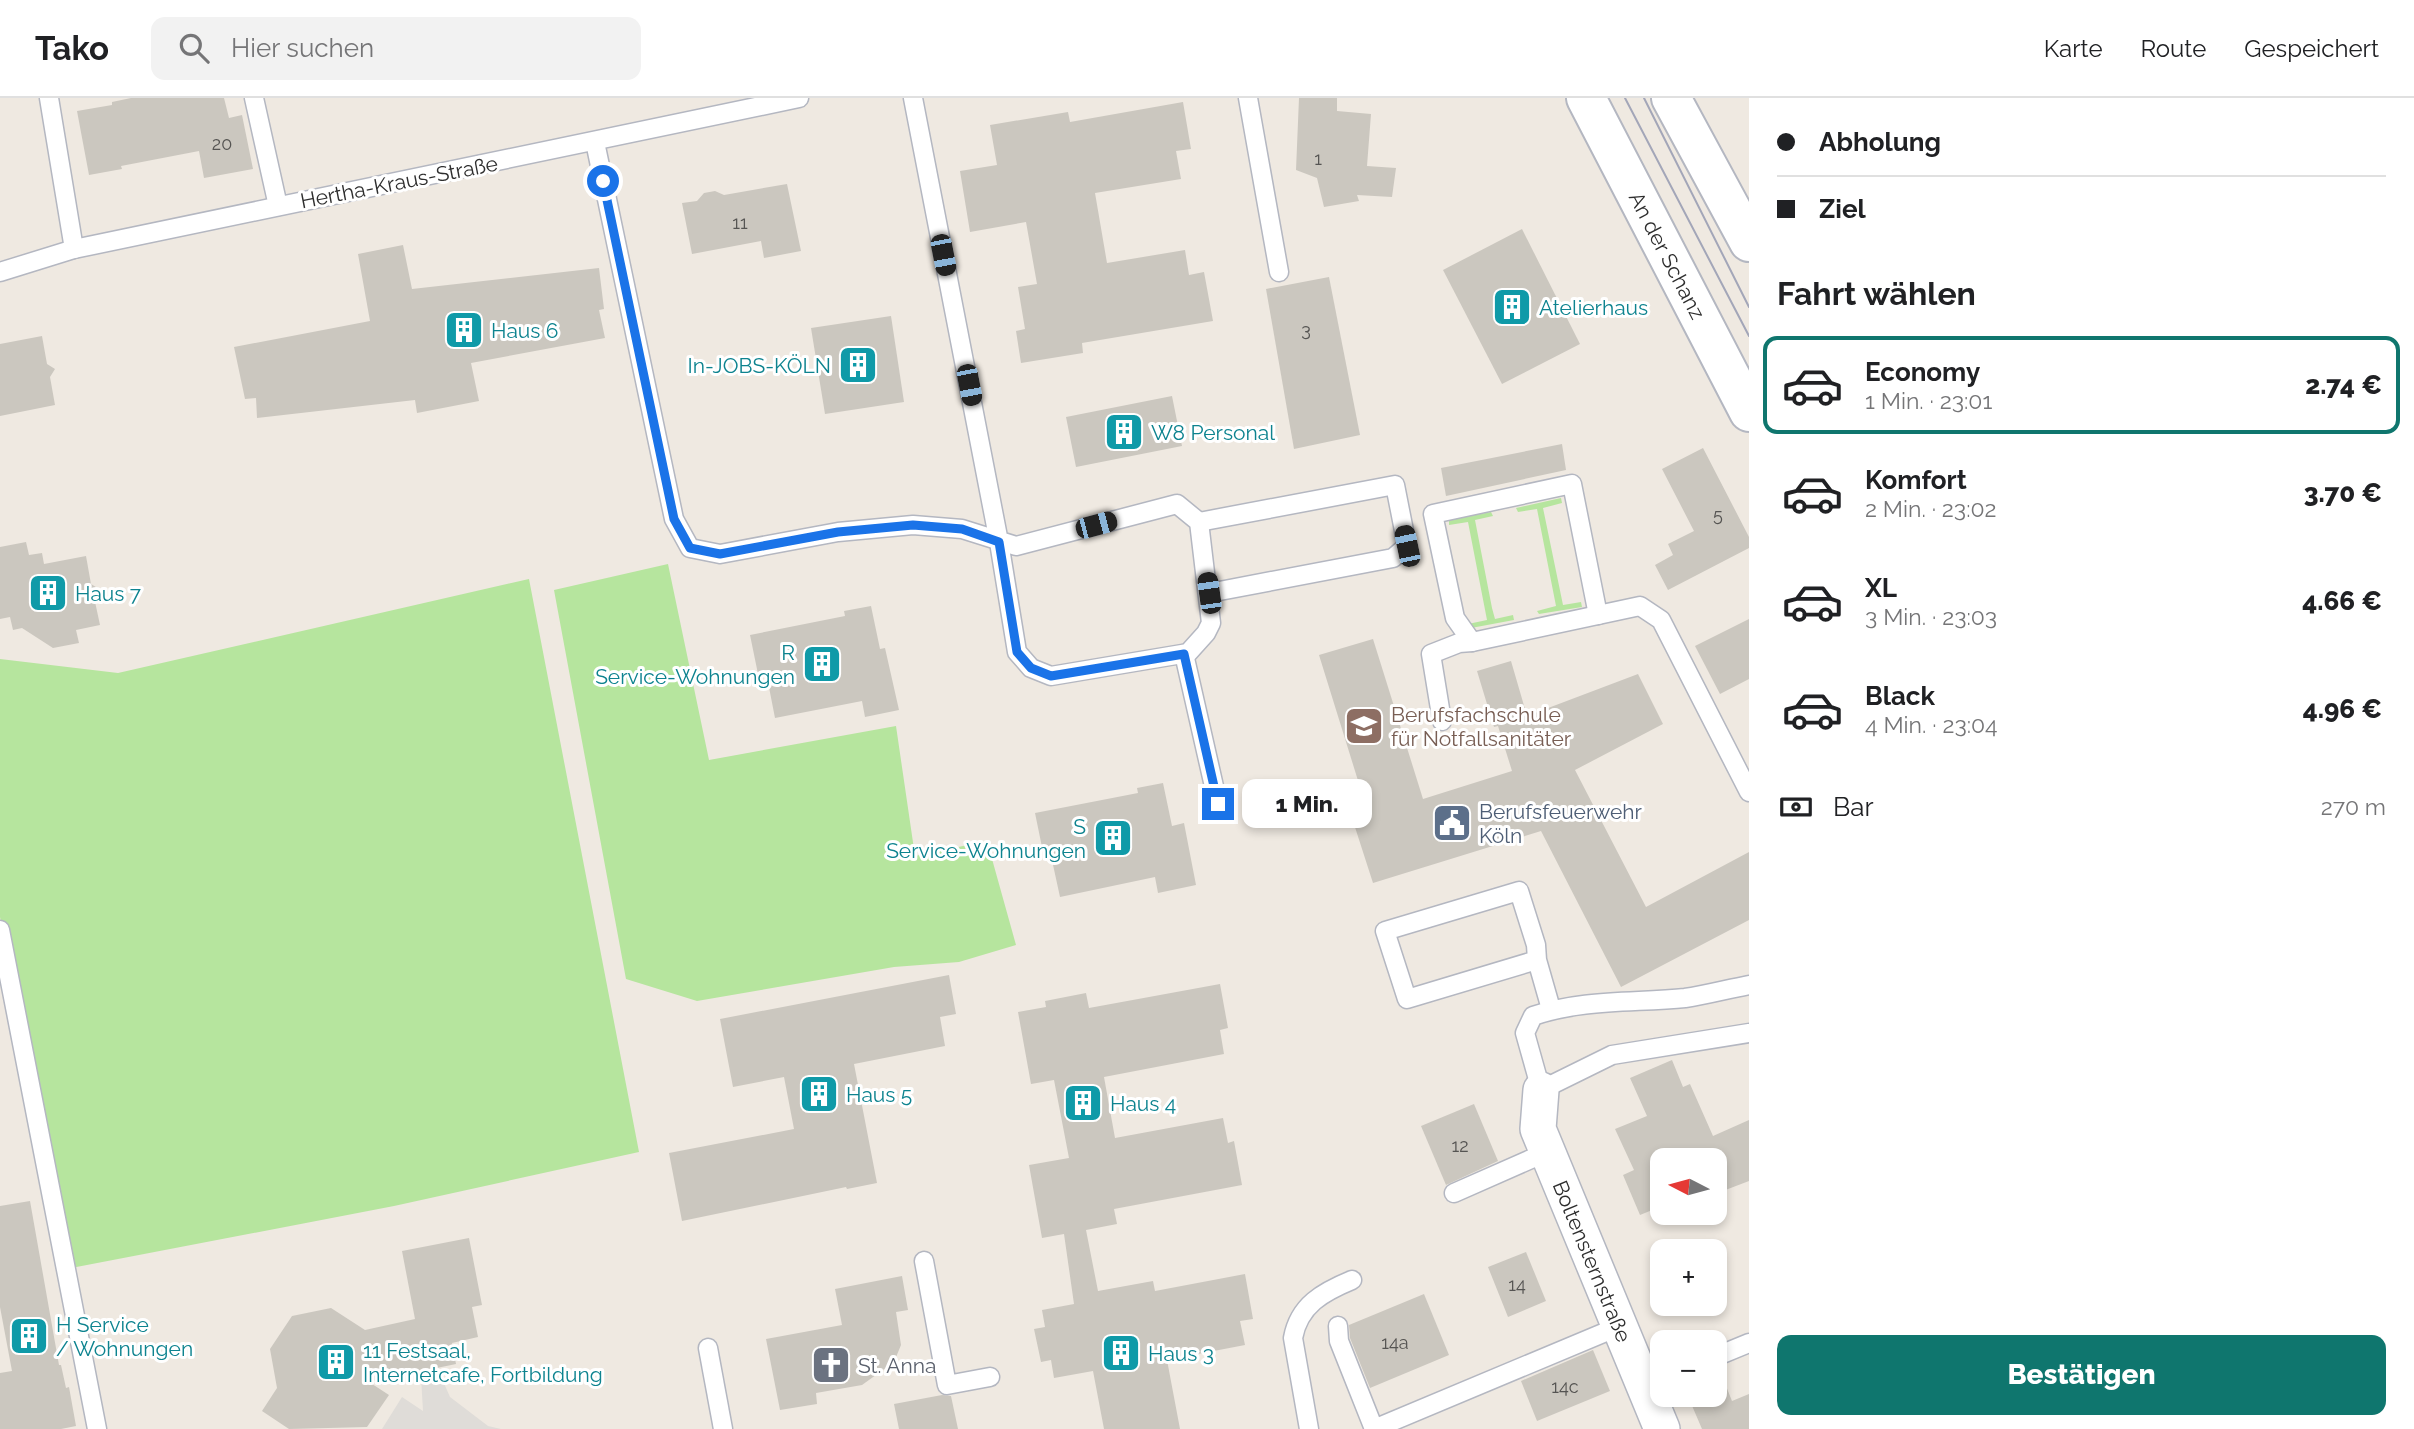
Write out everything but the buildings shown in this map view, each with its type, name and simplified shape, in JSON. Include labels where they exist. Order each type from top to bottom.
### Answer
[{"type":"main road","name":"An der Schanz","points":[[1586,98],[1749,412]]},
{"type":"main road","points":[[1671,98],[1749,242]]},
{"type":"street","name":"Boltensternstraße","points":[[1541,1090],[1538,1129],[1620,1326],[1650,1376]]},
{"type":"street","name":"Boltensternstraße","points":[[1658,1407],[1662,1429]]},
{"type":"lane","points":[[49,98],[74,248]]},
{"type":"lane","points":[[254,98],[278,206]]},
{"type":"lane","name":"Hertha-Kraus-Straße","points":[[0,272],[74,248],[595,142],[739,104],[799,98]]},
{"type":"lane","points":[[595,142],[674,519],[690,548],[720,554],[838,532],[913,525],[962,529],[999,542],[1016,546],[1177,504],[1199,522],[1209,593],[1211,623],[1188,653],[1051,676],[1031,668],[1017,652],[999,542],[913,98]]},
{"type":"lane","points":[[1248,98],[1279,272]]},
{"type":"lane","points":[[1472,642],[1455,618],[1433,514],[1572,484],[1598,615]]},
{"type":"lane","points":[[1199,522],[1395,485],[1407,546],[1393,558],[1209,593]]},
{"type":"lane","points":[[1443,721],[1431,654],[1459,643],[1640,606],[1661,620],[1749,792]]},
{"type":"lane","points":[[1184,654],[1218,804]]},
{"type":"lane","points":[[1537,960],[1407,999],[1385,931],[1518,891],[1536,946],[1537,960],[1551,1009]]},
{"type":"lane","points":[[0,930],[97,1429]]},
{"type":"lane","points":[[1749,985],[1686,998],[1585,1004],[1551,1009],[1533,1016],[1525,1033],[1541,1090],[1612,1055],[1749,1033]]},
{"type":"lane","points":[[1454,1193],[1547,1152]]},
{"type":"lane","points":[[924,1261],[947,1385],[989,1377]]},
{"type":"lane","points":[[1309,1429],[1293,1338],[1295,1326],[1304,1309],[1322,1293],[1352,1280]]},
{"type":"lane","points":[[1338,1326],[1339,1341],[1374,1429],[1620,1326]]},
{"type":"lane","points":[[1727,1352],[1749,1343]]},
{"type":"lane","points":[[708,1348],[723,1429]]},
{"type":"green space","points":[[1561,498],[1562,503],[1543,508],[1563,605],[1581,602],[1582,607],[1539,614],[1537,611],[1556,606],[1537,509],[1518,512],[1516,508]]},
{"type":"green space","points":[[1491,512],[1493,516],[1475,520],[1492,608],[1495,619],[1513,615],[1514,620],[1471,628],[1468,624],[1487,620],[1468,522],[1449,525],[1449,520]]},
{"type":"green space","points":[[668,564],[709,760],[896,726],[915,856],[987,841],[1016,945],[959,962],[894,967],[697,1001],[626,979],[554,590]]},
{"type":"green space","points":[[529,579],[639,1152],[394,1206],[66,1269],[0,917],[0,659],[118,673]]},
{"type":"shaded area","points":[[439,1372],[450,1397],[488,1426],[501,1429],[382,1429],[402,1397],[423,1411],[421,1377]]},
{"type":"tram line","points":[[1625,98],[1749,336]]},
{"type":"tram line","points":[[1644,98],[1749,307]]},
{"type":"place","name":"Atelierhaus","points":[[1512,307]]},
{"type":"place","name":"Haus 6","points":[[464,330]]},
{"type":"place","name":"In-JOBS-KÖLN","points":[[858,365]]},
{"type":"place","name":"W8 Personal","points":[[1124,432]]},
{"type":"place","name":"Haus 7","points":[[48,593]]},
{"type":"place","name":"R Service-Wohnungen","points":[[822,664]]},
{"type":"place","name":"Berufsfachschule für Notfallsanitäter","points":[[1364,726]]},
{"type":"place","name":"Berufsfeuerwehr Köln","points":[[1452,823]]},
{"type":"place","name":"S Service-Wohnungen","points":[[1113,838]]},
{"type":"place","name":"Haus 5","points":[[819,1094]]},
{"type":"place","name":"Haus 4","points":[[1083,1103]]},
{"type":"place","name":"H Service / Wohnungen","points":[[29,1336]]},
{"type":"place","name":"Haus 3","points":[[1121,1353]]},
{"type":"place","name":"11 Festsaal, Internetcafe, Fortbildung","points":[[336,1362]]},
{"type":"place","name":"St. Anna","points":[[831,1365]]},
{"type":"route","points":[[603,181],[674,519],[690,548],[720,554],[838,532],[913,525],[962,529],[999,542],[1017,652],[1031,668],[1051,676],[1184,654],[1218,804]]}]
